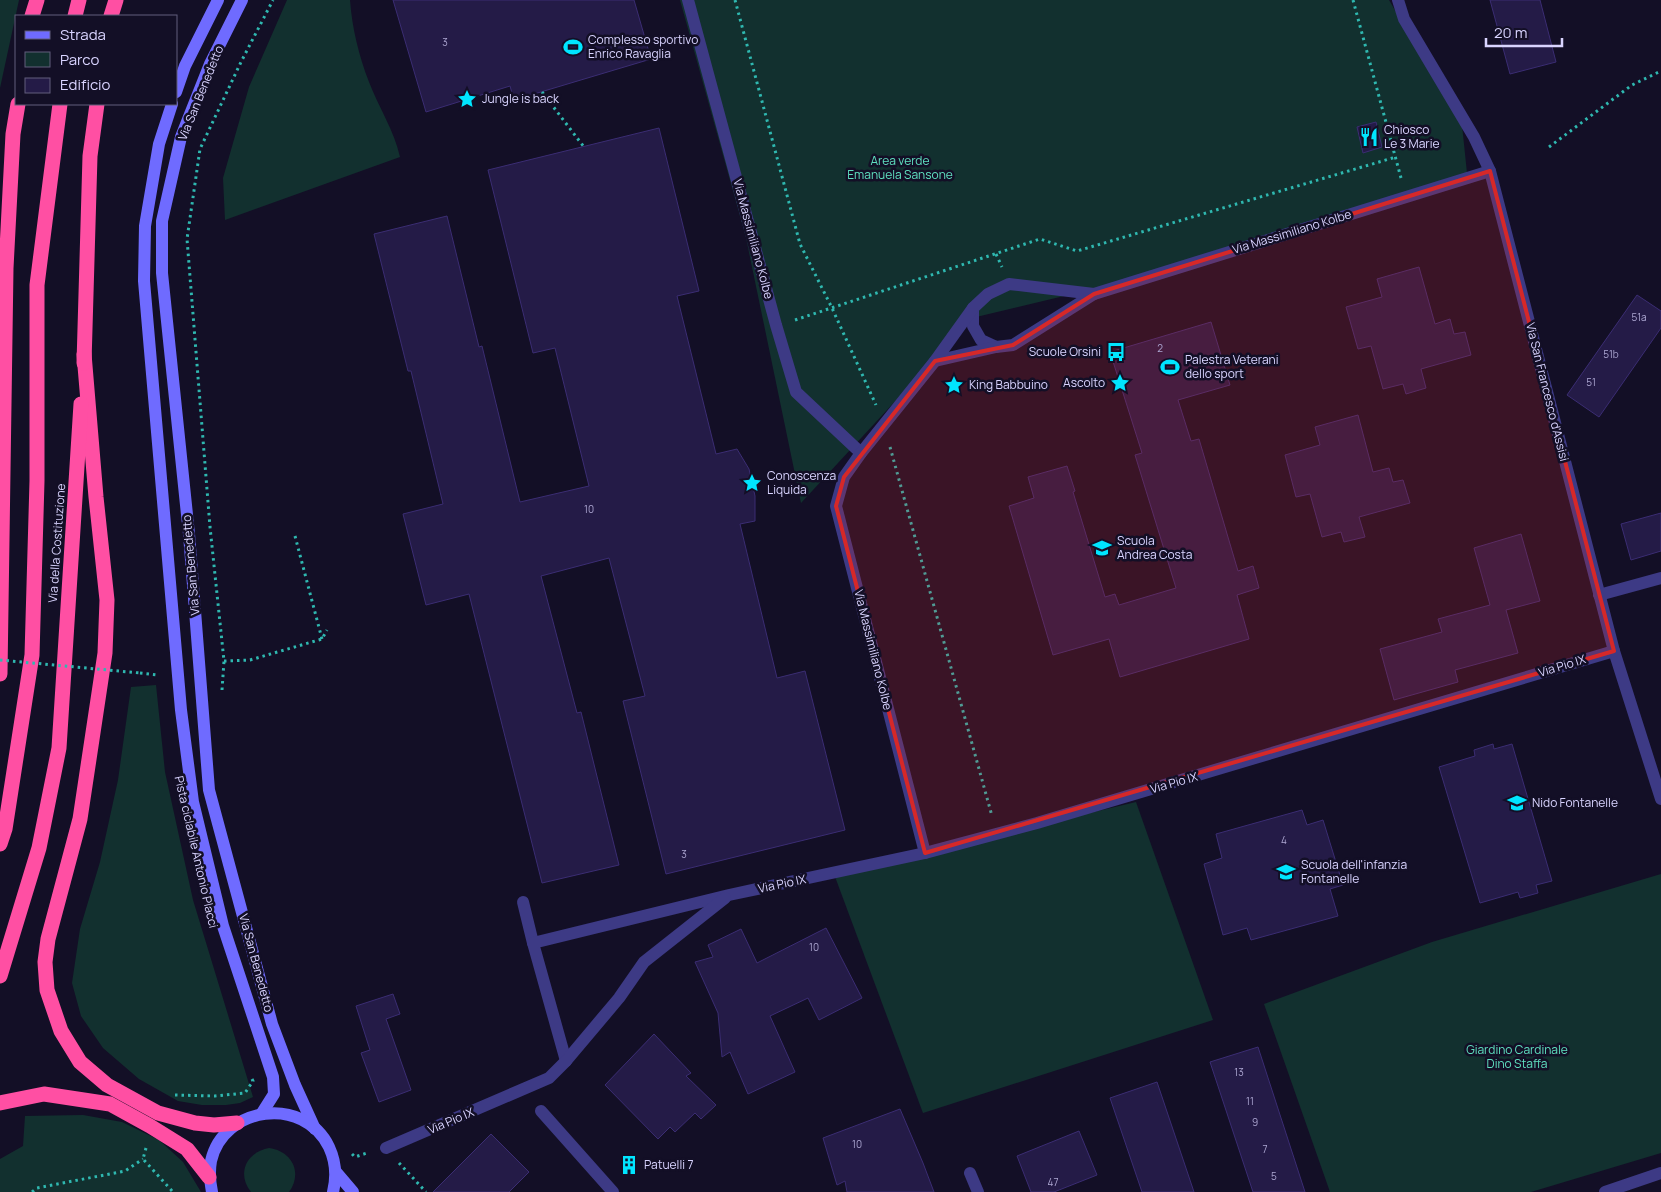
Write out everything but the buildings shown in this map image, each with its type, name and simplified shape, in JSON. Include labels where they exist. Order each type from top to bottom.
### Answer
[{"type":"highway","points":[[32,15],[37,0]]},
{"type":"highway","points":[[75,15],[79,0]]},
{"type":"highway","points":[[111,15],[116,0]]},
{"type":"highway","points":[[0,674],[6,268],[13,134],[18,105]]},
{"type":"highway","name":"Via della Costituzione","points":[[0,844],[5,829],[32,655],[37,481],[37,285],[60,105]]},
{"type":"highway","name":"Via della Costituzione","points":[[0,976],[39,848],[59,748],[84,354],[90,156],[97,105]]},
{"type":"highway","points":[[84,354],[107,600],[105,653],[80,820],[48,939],[45,962],[47,990],[61,1031],[80,1062],[107,1085],[154,1119],[187,1149],[211,1184]]},
{"type":"highway","points":[[0,1103],[44,1094],[110,1104],[154,1119],[214,1125],[237,1123]]},
{"type":"street","name":"Via San Benedetto","points":[[178,86],[185,66],[218,0]]},
{"type":"street","name":"Via San Benedetto","points":[[242,0],[210,64],[181,137],[162,221],[162,273],[188,528],[210,790],[272,1024],[295,1085],[315,1129]]},
{"type":"street","name":"Via Massimiliano Kolbe","points":[[688,0],[796,392],[861,453]]},
{"type":"street","name":"Via San Francesco d'Assisi","points":[[1398,0],[1404,19],[1474,138],[1490,171],[1614,651],[1657,770],[1661,799]]},
{"type":"street","name":"Via San Benedetto","points":[[172,105],[158,144],[145,226],[144,281],[180,700],[193,802],[223,926],[273,1077],[274,1094],[262,1113]]},
{"type":"street","name":"Via Massimiliano Kolbe","points":[[935,361],[1013,344],[1094,294],[1490,171]]},
{"type":"street","name":"Via Massimiliano Kolbe","points":[[925,853],[836,506],[844,477],[935,361],[973,308],[988,294],[1009,284],[1094,294]]},
{"type":"street","points":[[973,308],[973,326],[981,340],[996,347]]},
{"type":"street","points":[[1599,595],[1661,578]]},
{"type":"street","name":"Via Pio IX","points":[[533,943],[729,895],[925,853],[1037,823],[1614,651]]},
{"type":"street","name":"Via Pio IX","points":[[386,1148],[548,1078],[566,1061],[619,998],[644,962],[729,895]]},
{"type":"street","points":[[523,902],[566,1061]]},
{"type":"street","points":[[542,1111],[613,1192]]},
{"type":"street","name":"Via San Benedetto","points":[[211,1184],[211,1161],[216,1146],[225,1133],[249,1116],[262,1113],[281,1113],[300,1118],[315,1129],[326,1142],[336,1172],[353,1192]]},
{"type":"street","name":"Via San Benedetto","points":[[333,1192],[336,1172]]},
{"type":"street","points":[[970,1173],[978,1192]]},
{"type":"street","points":[[1605,1192],[1661,1173]]},
{"type":"path","points":[[222,697],[224,661],[210,527],[187,239],[200,149],[273,0]]},
{"type":"path","points":[[1353,0],[1402,181]]},
{"type":"path","points":[[1549,147],[1632,85],[1661,71]]},
{"type":"path","points":[[542,92],[584,146]]},
{"type":"path","points":[[792,320],[1040,239],[1077,251],[1396,157]]},
{"type":"path","points":[[188,528],[210,527]]},
{"type":"path","points":[[295,536],[322,639]]},
{"type":"path","points":[[224,661],[250,660],[322,639],[327,630]]},
{"type":"path","points":[[0,660],[159,676],[158,666]]},
{"type":"path","points":[[32,1192],[37,1188],[125,1171],[144,1159],[154,1119],[169,1096],[182,1094],[215,1096],[245,1093],[253,1081],[250,1073]]},
{"type":"path","points":[[348,1151],[355,1157],[386,1148],[426,1192]]},
{"type":"path","points":[[144,1159],[173,1192]]},
{"type":"highlighted area","points":[[1490,171],[1614,651],[925,853],[836,506],[844,477],[935,361],[1013,345],[1094,294]]},
{"type":"green space","points":[[0,0],[19,0],[15,15],[0,88]]},
{"type":"green space","points":[[287,0],[350,0],[356,42],[362,62],[400,157],[225,220],[223,178],[249,87]]},
{"type":"green space","name":"Area verde Emanuela Sansone","points":[[680,0],[1389,0],[1462,125],[1467,173],[1214,260],[972,318],[801,503],[746,238]]},
{"type":"green space","points":[[156,685],[165,772],[193,900],[253,1097],[240,1103],[202,1105],[178,1101],[139,1079],[103,1048],[81,1016],[72,983],[80,929],[100,862],[118,780],[131,687]]},
{"type":"green space","points":[[1136,802],[1213,1020],[923,1113],[834,874]]},
{"type":"green space","name":"Giardino Cardinale Dino Staffa","points":[[1661,874],[1661,1153],[1531,1192],[1330,1192],[1264,1004],[1432,942]]},
{"type":"green space","points":[[83,1115],[122,1122],[159,1140],[183,1162],[201,1192],[0,1192],[0,1159],[23,1146],[25,1116]]},
{"type":"green space","points":[[269,1148],[284,1153],[293,1164],[295,1178],[289,1192],[251,1192],[247,1185],[244,1178],[246,1164],[255,1154]]},
{"type":"place","name":"Complesso sportivo Enrico Ravaglia","points":[[573,47]]},
{"type":"place","name":"Jungle is back","points":[[467,99]]},
{"type":"place","name":"Chiosco Le 3 Marie","points":[[1369,137]]},
{"type":"place","name":"Scuole Orsini","points":[[1116,352]]},
{"type":"place","name":"Palestra Veterani dello sport","points":[[1170,367]]},
{"type":"place","name":"Ascolto","points":[[1120,383]]},
{"type":"place","name":"King Babbuino","points":[[954,385]]},
{"type":"place","name":"Conoscenza Liquida","points":[[752,483]]},
{"type":"place","name":"Scuola Andrea Costa","points":[[1102,548]]},
{"type":"place","name":"Nido Fontanelle","points":[[1517,803]]},
{"type":"place","name":"Scuola dell'infanzia Fontanelle","points":[[1286,872]]},
{"type":"place","name":"Patuelli 7","points":[[629,1165]]}]
